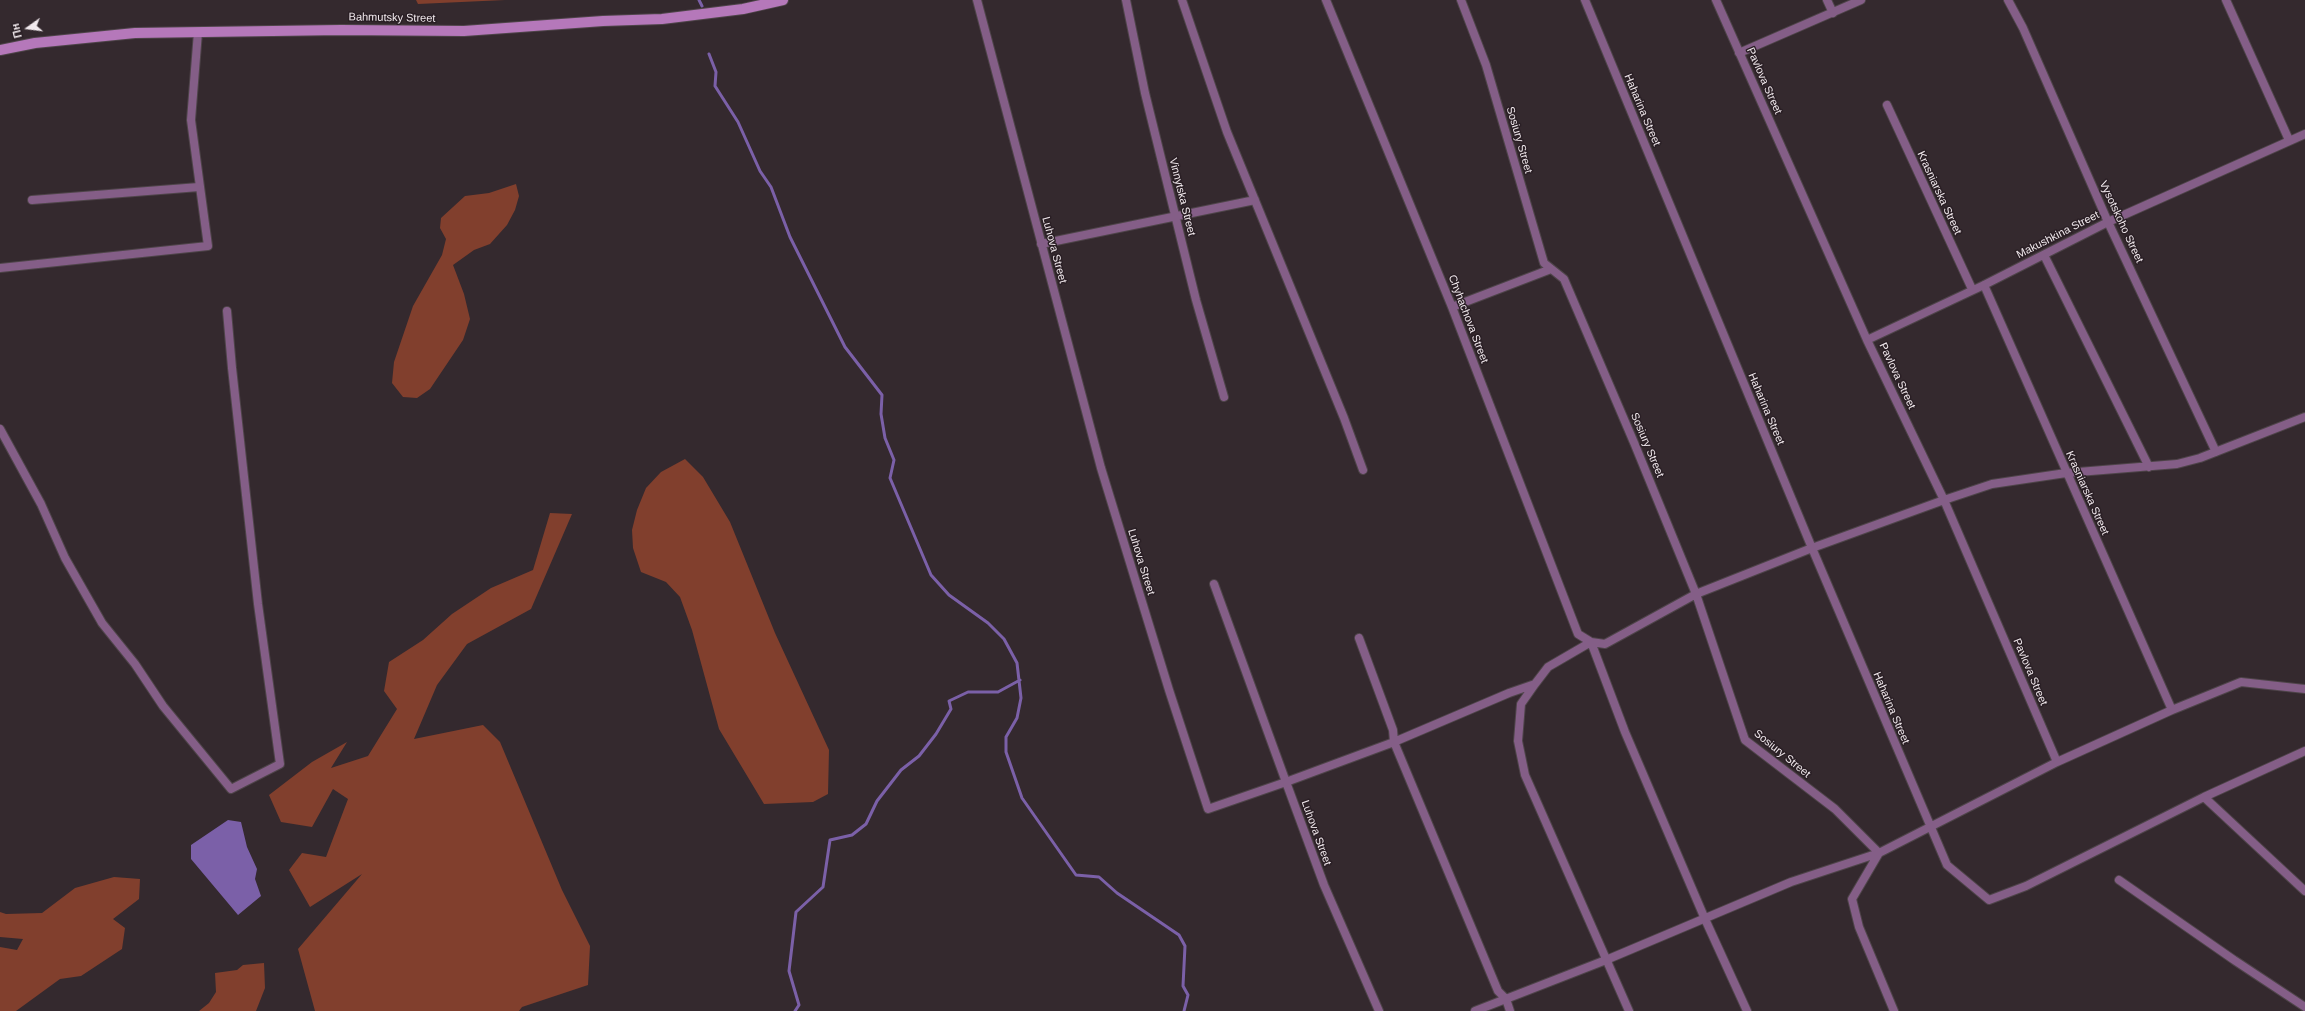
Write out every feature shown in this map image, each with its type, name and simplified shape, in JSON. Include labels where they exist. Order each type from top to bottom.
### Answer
[{"type":"main road","name":"Bahmutsky Street","points":[[0,50],[35,43],[135,33],[341,30],[464,31],[603,20],[662,19],[743,9],[784,0]]},
{"type":"street","name":"Luhova Street","points":[[977,0],[1101,468],[1169,690],[1208,809],[1286,782],[1324,885],[1379,1011]]},
{"type":"street","name":"Vinnytska Street","points":[[1126,0],[1145,93],[1196,300],[1224,398]]},
{"type":"street","points":[[1182,0],[1227,132],[1344,418],[1362,470]]},
{"type":"street","name":"Chyhachova Street","points":[[1326,0],[1452,307],[1578,634],[1591,642]]},
{"type":"street","name":"Sosiury Street","points":[[1461,0],[1486,65],[1544,263],[1564,279],[1635,445],[1696,594],[1745,740],[1835,809],[1879,853]]},
{"type":"street","name":"Haharina Street","points":[[1585,0],[1812,548],[1929,826],[1947,865],[1989,900],[2026,886],[2204,797]]},
{"type":"street","name":"Pavlova Street","points":[[1716,0],[1868,340],[1944,500],[2057,762]]},
{"type":"street","points":[[1827,0],[1833,13]]},
{"type":"street","points":[[1739,53],[1862,0]]},
{"type":"street","name":"Vysotskoho Street","points":[[2008,0],[2023,28],[2108,222],[2216,452]]},
{"type":"street","points":[[2226,0],[2289,140]]},
{"type":"street","points":[[0,268],[208,246],[191,120],[198,32]]},
{"type":"street","name":"Krasniarska Street","points":[[1887,105],[1972,289]]},
{"type":"street","name":"Makushkina Street","points":[[1868,340],[1972,289],[1984,285],[2108,222],[2305,134]]},
{"type":"street","points":[[32,200],[199,187]]},
{"type":"street","points":[[1041,244],[1255,200]]},
{"type":"street","points":[[2044,255],[2149,467]]},
{"type":"street","points":[[1452,307],[1551,269]]},
{"type":"street","name":"Krasniarska Street","points":[[1984,285],[2172,710]]},
{"type":"street","points":[[0,429],[41,504],[66,558],[102,624],[135,664],[163,706],[231,789],[280,764],[258,596],[227,311]]},
{"type":"street","points":[[1629,1011],[1525,775],[1518,741],[1521,704],[1548,667],[1591,642],[1605,644],[1696,594],[1812,548],[1992,484],[2066,473],[2177,464],[2200,458],[2305,417]]},
{"type":"street","points":[[1214,584],[1286,782],[1394,742],[1509,693],[1535,684]]},
{"type":"street","points":[[1359,638],[1393,730],[1394,742],[1498,991],[1506,999],[1510,1011]]},
{"type":"street","points":[[1591,642],[1625,732],[1705,919],[1747,1011]]},
{"type":"street","points":[[1475,1011],[1606,960],[1791,882],[1879,853],[1929,826],[2057,762],[2172,710],[2241,682],[2305,689]]},
{"type":"street","points":[[2305,751],[2204,797],[2305,891]]},
{"type":"street","points":[[1879,853],[1852,899],[1859,926],[1894,1011]]},
{"type":"street","points":[[2119,880],[2234,960],[2305,1007]]},
{"type":"shaded area","points":[[416,0],[505,0],[418,4]]},
{"type":"shaded area","points":[[516,184],[519,196],[515,210],[507,225],[490,244],[474,250],[453,265],[464,294],[470,319],[463,340],[430,389],[417,398],[403,397],[392,383],[394,362],[413,306],[442,255],[446,239],[440,228],[441,218],[465,196],[489,193]]},
{"type":"shaded area","points":[[685,459],[703,477],[730,522],[775,633],[829,750],[828,794],[813,802],[764,804],[719,729],[692,630],[680,597],[666,582],[641,572],[633,548],[632,530],[637,510],[646,488],[661,472]]},
{"type":"shaded area","points":[[550,513],[572,514],[531,609],[467,644],[437,685],[414,739],[483,725],[500,742],[562,890],[590,946],[588,985],[522,1007],[519,1011],[315,1011],[298,949],[362,874],[310,907],[289,870],[302,853],[326,857],[348,799],[333,789],[312,827],[281,822],[269,795],[312,762],[347,742],[331,768],[368,756],[397,709],[384,691],[389,662],[423,640],[452,614],[491,588],[533,570]]},
{"type":"shaded area","points":[[228,820],[241,822],[247,847],[257,869],[255,879],[261,896],[238,915],[191,859],[191,845]]},
{"type":"shaded area","points":[[114,877],[140,879],[139,899],[113,919],[125,928],[122,949],[81,976],[60,979],[16,1011],[0,1011],[0,947],[17,950],[23,939],[0,937],[0,912],[6,914],[42,913],[75,888]]},
{"type":"shaded area","points":[[264,963],[265,988],[256,1011],[199,1011],[209,1003],[216,992],[215,973],[237,970],[243,965]]},
{"type":"waterway","points":[[699,0],[702,6]]},
{"type":"waterway","points":[[709,54],[716,72],[715,86],[738,122],[760,171],[771,187],[790,237],[845,347],[882,395],[881,414],[885,438],[894,460],[890,478],[931,575],[949,595],[988,623],[1004,639],[1017,663],[1021,698],[1017,718],[1006,737],[1006,752],[1022,798],[1076,875],[1099,877],[1117,893],[1179,935],[1185,946],[1183,986],[1188,995],[1184,1011]]},
{"type":"waterway","points":[[795,1011],[799,1005],[789,971],[796,912],[823,887],[830,840],[852,835],[866,824],[877,801],[901,770],[919,756],[936,734],[951,709],[949,701],[968,692],[998,692],[1020,680]]}]
